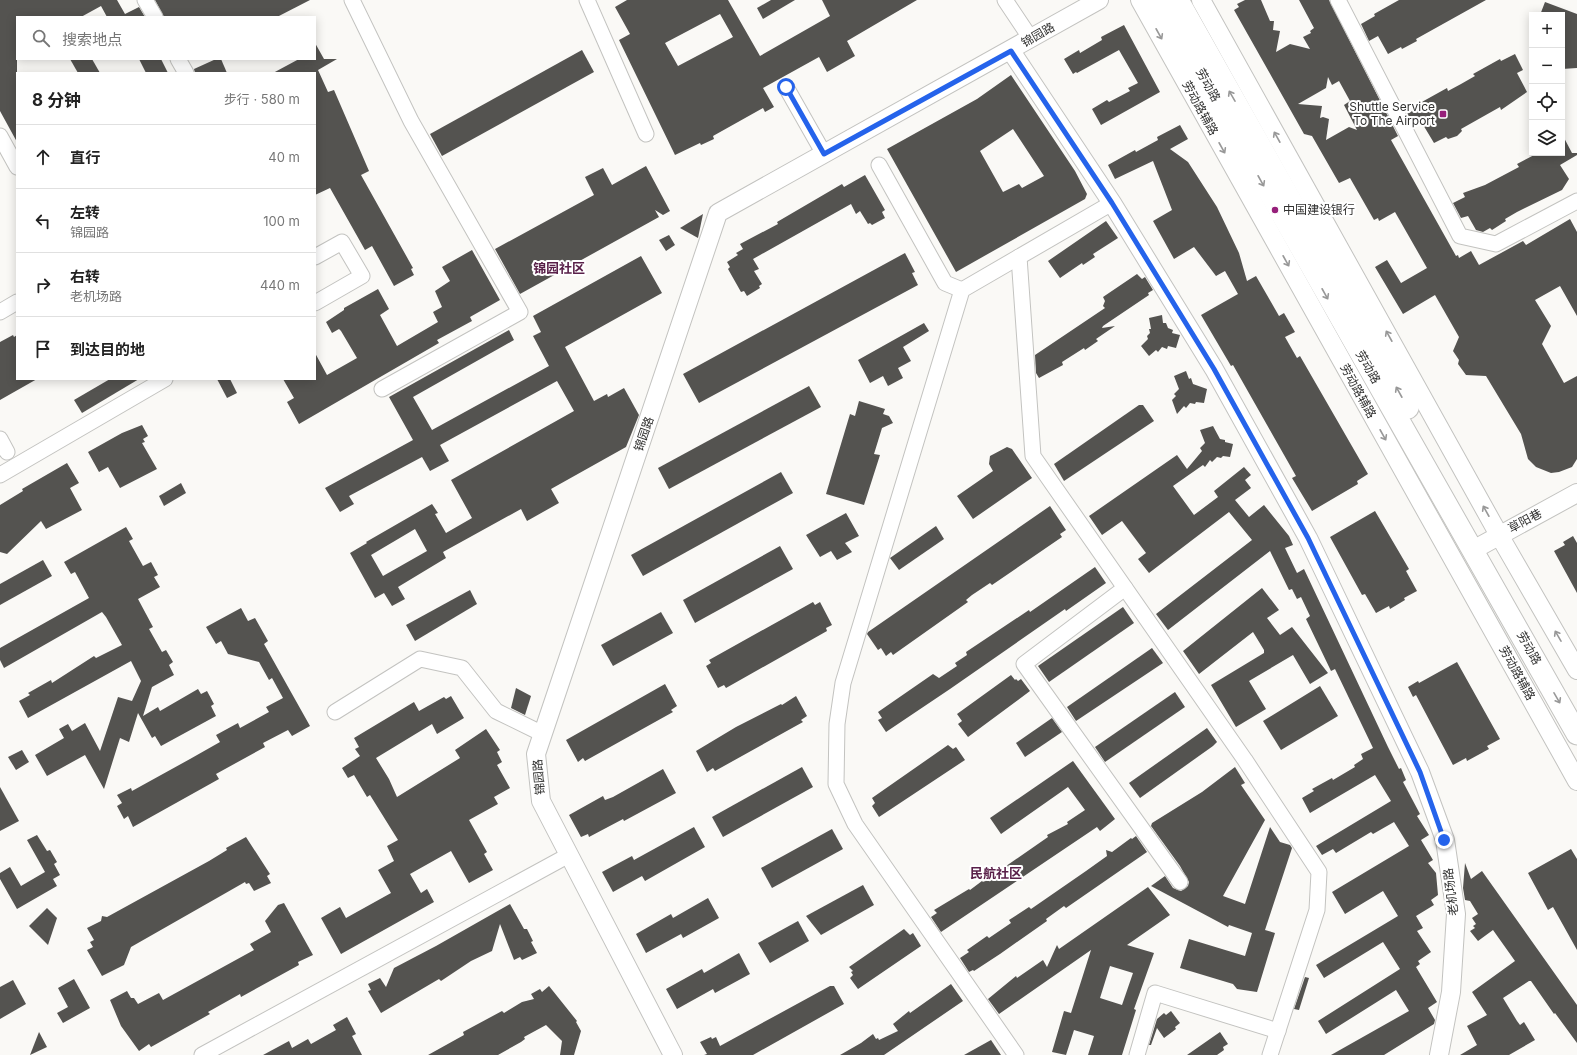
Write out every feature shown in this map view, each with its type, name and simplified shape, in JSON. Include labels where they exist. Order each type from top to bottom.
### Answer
[{"type":"main road","name":"劳动路","points":[[1160,0],[1328,300],[1485,543],[1577,734]]},
{"type":"main road","name":"劳动路","points":[[1178,0],[1577,706]]},
{"type":"street","points":[[145,0],[154,16]]},
{"type":"street","points":[[352,0],[411,121],[520,312],[382,389]]},
{"type":"street","points":[[587,0],[646,134]]},
{"type":"street","points":[[1005,0],[1032,39]]},
{"type":"street","name":"锦园路","points":[[673,1055],[541,800],[536,754],[718,213],[1011,51],[1099,0]]},
{"type":"street","name":"劳动路辅路","points":[[1140,0],[1577,782]]},
{"type":"street","points":[[1201,0],[1485,543],[1577,670]]},
{"type":"street","points":[[1338,0],[1460,236],[1496,244],[1575,206]]},
{"type":"street","name":"老机场路","points":[[1011,51],[1112,203],[1214,369],[1308,538],[1420,772],[1444,840],[1456,914],[1451,992],[1439,1055]]},
{"type":"street","points":[[179,60],[185,72]]},
{"type":"street","points":[[786,87],[824,154]]},
{"type":"street","points":[[0,136],[16,166]]},
{"type":"street","points":[[879,165],[945,283],[962,290]]},
{"type":"street","points":[[1016,1055],[855,824],[836,784],[837,724],[843,683],[962,290],[1112,203]]},
{"type":"street","points":[[316,256],[342,242],[362,276],[316,302]]},
{"type":"street","points":[[1019,257],[1033,456],[1245,760],[1319,872],[1317,910],[1270,1055]]},
{"type":"street","points":[[0,312],[16,303]]},
{"type":"street","points":[[0,475],[163,380]]},
{"type":"street","name":"草阳巷","points":[[1485,543],[1577,493]]},
{"type":"street","points":[[1125,588],[1024,664],[1180,882]]},
{"type":"street","points":[[335,712],[420,659],[462,668],[496,711],[543,734]]},
{"type":"street","points":[[202,1055],[569,855]]},
{"type":"street","points":[[1137,1055],[1155,993],[1278,1031]]},
{"type":"building","points":[[0,0],[117,0],[125,14],[139,7],[144,16],[106,16],[101,6],[83,16],[16,16],[16,140],[0,111]]},
{"type":"building","points":[[155,0],[310,0],[279,16],[163,16]]},
{"type":"building","points":[[627,0],[728,0],[760,56],[830,16],[822,0],[917,0],[847,41],[855,56],[827,72],[819,57],[763,88],[774,107],[765,112],[763,108],[713,136],[714,139],[701,145],[700,143],[675,155],[619,40],[630,34],[615,7]],"holes":[[[720,14],[733,37],[678,66],[665,43]]]},
{"type":"building","points":[[771,0],[795,0],[763,19],[757,8]]},
{"type":"building","points":[[1245,0],[1261,0],[1270,21],[1274,21],[1273,30],[1280,31],[1276,52],[1290,44],[1310,49],[1303,37],[1311,33],[1310,31],[1314,28],[1299,0],[1329,0],[1398,136],[1391,140],[1456,256],[1458,255],[1459,258],[1471,251],[1479,265],[1523,241],[1526,245],[1570,219],[1577,232],[1577,316],[1560,286],[1535,300],[1551,326],[1542,344],[1564,383],[1577,376],[1577,459],[1572,467],[1559,472],[1551,473],[1536,467],[1528,459],[1521,434],[1486,376],[1466,375],[1458,364],[1459,360],[1453,351],[1459,337],[1435,295],[1403,314],[1375,267],[1387,260],[1401,283],[1427,268],[1395,212],[1379,221],[1378,218],[1374,220],[1350,178],[1339,183],[1312,136],[1304,134],[1234,10],[1239,7],[1237,4]],"holes":[[[1328,77],[1332,85],[1339,81],[1350,101],[1344,105],[1357,130],[1349,127],[1326,140],[1329,119],[1323,117],[1320,118],[1322,106],[1298,104],[1326,88]]]},
{"type":"building","points":[[1399,0],[1486,0],[1416,39],[1417,41],[1388,54],[1378,36],[1369,41],[1361,24],[1375,16],[1374,14]]},
{"type":"building","points":[[1545,2],[1577,14],[1577,68],[1565,69],[1565,12],[1541,12]]},
{"type":"building","points":[[1124,25],[1160,92],[1101,125],[1092,109],[1107,100],[1109,102],[1130,91],[1128,88],[1138,83],[1119,50],[1073,74],[1064,59],[1079,50],[1080,53],[1102,40],[1101,37]]},
{"type":"building","points":[[316,45],[324,59],[337,59],[318,70],[328,92],[334,90],[369,171],[361,175],[413,268],[411,269],[414,275],[394,286],[372,246],[365,250],[330,188],[316,195],[316,72],[275,72],[297,60],[316,60]]},
{"type":"building","points":[[582,50],[594,72],[442,156],[430,134]]},
{"type":"building","points":[[1515,54],[1523,70],[1517,73],[1527,92],[1501,110],[1500,107],[1461,129],[1462,131],[1457,136],[1448,139],[1446,137],[1434,143],[1422,123],[1414,127],[1407,114],[1421,106],[1420,103],[1447,88],[1448,91],[1461,84],[1475,76],[1473,74],[1500,59],[1501,61]]},
{"type":"building","points":[[71,60],[93,60],[99,72],[77,72]]},
{"type":"building","points":[[140,60],[162,60],[168,72],[146,72]]},
{"type":"building","points":[[214,60],[221,60],[227,72],[195,72],[194,69]]},
{"type":"building","points":[[1011,75],[1075,171],[1087,194],[1085,199],[956,272],[887,149],[977,99]],"holes":[[[1013,129],[1044,176],[1022,188],[1019,184],[1003,192],[980,151]]]},
{"type":"building","points":[[1180,125],[1188,139],[1170,149],[1188,162],[1217,207],[1239,253],[1247,281],[1256,276],[1279,316],[1284,313],[1295,332],[1285,337],[1297,358],[1300,356],[1368,474],[1357,481],[1358,484],[1312,511],[1292,478],[1296,476],[1233,365],[1231,366],[1201,315],[1238,294],[1225,271],[1216,276],[1194,247],[1174,259],[1153,221],[1172,210],[1153,161],[1115,179],[1108,165],[1135,150],[1136,152],[1158,140],[1157,137]]},
{"type":"building","points":[[1565,140],[1572,153],[1577,153],[1577,155],[1560,165],[1569,179],[1562,190],[1517,212],[1505,219],[1506,221],[1492,230],[1490,228],[1483,232],[1476,230],[1468,216],[1461,218],[1453,203],[1465,197],[1463,193],[1485,185],[1519,167],[1517,164],[1532,156],[1565,156]]},
{"type":"building","points":[[646,166],[670,211],[663,215],[655,210],[659,217],[520,294],[495,249],[594,195],[585,177],[603,168],[612,185]]},
{"type":"building","points":[[865,175],[885,210],[882,212],[885,218],[872,225],[870,223],[868,224],[860,211],[856,214],[851,204],[753,259],[759,269],[754,271],[762,284],[759,286],[760,288],[747,296],[744,291],[741,292],[728,269],[730,267],[727,262],[738,255],[736,253],[743,249],[740,244],[778,224],[777,222],[842,184],[844,187]]},
{"type":"building","points":[[703,214],[698,238],[680,228]]},
{"type":"building","points":[[1106,221],[1118,238],[1093,254],[1095,257],[1083,265],[1082,263],[1060,278],[1048,261]]},
{"type":"building","points":[[669,235],[675,245],[666,251],[659,240]]},
{"type":"building","points":[[472,250],[500,300],[470,317],[472,321],[437,340],[439,343],[299,424],[287,402],[294,398],[284,380],[316,380],[316,355],[327,375],[357,358],[341,331],[339,329],[332,333],[326,322],[344,310],[344,308],[378,289],[389,309],[380,315],[397,346],[438,322],[433,312],[442,307],[435,291],[450,281],[442,267]]},
{"type":"building","points":[[905,253],[915,272],[912,273],[918,285],[699,403],[683,374]]},
{"type":"building","points":[[641,256],[662,293],[565,347],[594,401],[607,394],[608,397],[624,388],[639,415],[626,447],[551,489],[559,503],[527,521],[521,509],[443,552],[446,558],[398,587],[405,599],[392,606],[384,593],[375,598],[350,553],[367,543],[366,542],[432,504],[438,513],[435,514],[446,533],[472,518],[451,480],[574,411],[557,381],[440,445],[449,461],[430,471],[422,457],[349,496],[354,504],[340,512],[325,488],[413,440],[389,397],[509,330],[514,340],[413,397],[432,430],[549,366],[533,336],[541,332],[533,316]],"holes":[[[415,529],[427,551],[383,576],[371,555]]]},
{"type":"building","points":[[1137,274],[1142,279],[1145,277],[1153,290],[1148,293],[1149,295],[1103,326],[1102,328],[1115,326],[1096,339],[1098,341],[1085,350],[1084,348],[1062,362],[1063,365],[1039,378],[1036,373],[1035,355],[1105,308],[1103,306],[1105,301],[1103,297]]},
{"type":"building","points":[[1162,315],[1163,323],[1166,323],[1168,328],[1173,330],[1172,333],[1180,335],[1176,348],[1168,346],[1167,349],[1162,347],[1158,352],[1156,350],[1149,356],[1141,346],[1148,339],[1147,336],[1150,333],[1149,329],[1151,329],[1149,318]]},
{"type":"building","points":[[924,323],[929,331],[903,347],[911,361],[898,368],[903,378],[888,386],[883,376],[870,383],[858,360]]},
{"type":"building","points":[[13,335],[14,337],[16,336],[16,380],[35,380],[0,400],[0,342]]},
{"type":"building","points":[[1186,371],[1193,384],[1207,389],[1204,403],[1190,403],[1186,408],[1184,406],[1177,414],[1172,400],[1176,396],[1174,394],[1179,389],[1174,376]]},
{"type":"building","points":[[108,380],[137,380],[82,413],[74,400]]},
{"type":"building","points":[[218,380],[230,380],[237,393],[227,398]]},
{"type":"building","points":[[809,386],[821,407],[669,489],[658,468]]},
{"type":"building","points":[[859,401],[885,409],[883,414],[889,416],[893,423],[882,428],[874,454],[880,455],[864,505],[826,494],[850,414],[855,416]]},
{"type":"building","points":[[1139,405],[1143,405],[1154,421],[1064,481],[1054,464]]},
{"type":"building","points":[[142,425],[148,436],[143,439],[145,442],[142,443],[157,469],[120,488],[108,467],[99,472],[88,452],[122,433]]},
{"type":"building","points":[[1213,426],[1220,439],[1233,444],[1230,457],[1217,457],[1212,462],[1210,460],[1205,467],[1203,465],[1173,486],[1194,515],[1218,497],[1214,491],[1244,467],[1251,475],[1245,480],[1251,488],[1235,500],[1249,517],[1264,505],[1289,536],[1293,545],[1285,548],[1297,573],[1304,569],[1388,747],[1399,769],[1401,768],[1406,780],[1403,782],[1420,814],[1417,816],[1429,835],[1421,840],[1433,860],[1428,863],[1436,873],[1438,895],[1431,900],[1434,905],[1416,916],[1423,928],[1417,931],[1431,952],[1418,961],[1420,964],[1416,967],[1437,1002],[1428,1008],[1435,1020],[1434,1024],[1384,1055],[1331,1055],[1409,1011],[1396,990],[1326,1034],[1318,1021],[1400,969],[1383,942],[1324,978],[1316,965],[1398,916],[1383,891],[1345,914],[1332,892],[1409,846],[1394,822],[1373,834],[1371,832],[1336,853],[1333,849],[1322,855],[1316,846],[1391,801],[1375,775],[1310,813],[1302,798],[1314,791],[1312,789],[1332,778],[1333,780],[1355,767],[1354,765],[1363,759],[1361,754],[1373,748],[1335,669],[1331,671],[1306,619],[1310,616],[1301,597],[1297,599],[1292,589],[1289,590],[1270,551],[1168,630],[1156,614],[1252,540],[1229,512],[1149,573],[1138,559],[1146,553],[1122,521],[1102,535],[1089,516],[1177,455],[1187,469],[1202,451],[1200,448],[1205,443],[1200,430]]},
{"type":"building","points":[[1007,447],[1012,449],[1032,478],[973,519],[957,496],[993,471],[989,464],[990,456]]},
{"type":"building","points":[[67,463],[79,483],[70,488],[82,510],[46,529],[41,521],[7,554],[0,552],[0,505],[23,491],[22,489]]},
{"type":"building","points":[[781,472],[793,493],[643,576],[631,555]]},
{"type":"building","points":[[181,483],[186,493],[164,506],[159,496]]},
{"type":"building","points":[[1050,506],[1066,530],[1060,534],[1062,537],[992,585],[990,583],[972,595],[966,600],[968,602],[893,655],[891,652],[886,656],[881,648],[878,650],[867,634],[868,632]]},
{"type":"building","points":[[1375,511],[1409,569],[1406,571],[1417,591],[1404,598],[1405,600],[1390,609],[1389,606],[1376,613],[1365,594],[1362,595],[1330,537]]},
{"type":"building","points":[[846,513],[859,536],[845,543],[852,552],[837,560],[831,551],[820,557],[806,535]]},
{"type":"building","points":[[936,526],[944,539],[899,570],[890,558]]},
{"type":"building","points":[[126,527],[133,539],[129,541],[143,566],[151,562],[158,575],[154,577],[160,587],[138,599],[153,627],[149,629],[162,652],[166,650],[173,662],[169,665],[174,675],[152,687],[143,716],[158,707],[160,711],[198,689],[201,694],[207,691],[214,704],[211,706],[216,716],[161,746],[155,736],[152,738],[138,713],[129,742],[120,738],[104,789],[85,755],[47,776],[35,755],[64,738],[59,729],[68,724],[72,731],[85,723],[100,751],[118,697],[132,701],[141,681],[131,661],[28,718],[19,701],[30,695],[28,693],[51,680],[52,683],[94,656],[96,658],[122,645],[106,617],[102,612],[4,668],[0,660],[0,648],[89,598],[75,572],[71,574],[64,562]]},
{"type":"building","points":[[1573,536],[1577,543],[1577,593],[1554,551],[1565,545],[1563,542]]},
{"type":"building","points":[[780,546],[793,569],[695,623],[683,600]]},
{"type":"building","points":[[43,560],[52,576],[0,605],[0,584]]},
{"type":"building","points":[[1095,567],[1106,583],[1066,611],[1065,609],[886,732],[878,720],[882,718],[878,712],[933,674],[939,678],[957,666],[955,663],[967,655],[966,652],[1029,610],[1030,612]]},
{"type":"building","points":[[1262,588],[1279,610],[1267,618],[1280,635],[1292,627],[1328,673],[1310,684],[1293,655],[1249,681],[1266,709],[1236,727],[1211,685],[1264,653],[1264,650],[1253,632],[1199,674],[1183,651]]},
{"type":"building","points":[[470,590],[477,604],[415,641],[406,625]]},
{"type":"building","points":[[813,602],[815,605],[820,602],[832,625],[826,628],[827,631],[726,688],[724,685],[718,688],[706,666],[711,663],[709,660]]},
{"type":"building","points":[[1123,607],[1134,623],[1049,682],[1038,666]]},
{"type":"building","points":[[241,608],[248,621],[255,618],[268,641],[264,644],[310,726],[292,736],[288,730],[263,743],[265,747],[216,774],[219,779],[133,827],[128,816],[124,819],[117,806],[122,803],[117,795],[131,788],[132,791],[220,742],[216,735],[238,723],[240,728],[269,712],[266,707],[283,698],[272,678],[269,680],[259,662],[228,654],[221,641],[216,644],[206,627]]},
{"type":"building","points":[[661,612],[673,633],[613,666],[601,645]]},
{"type":"building","points":[[1152,648],[1163,663],[1076,721],[1067,707]]},
{"type":"building","points":[[1457,662],[1500,739],[1487,746],[1489,749],[1467,761],[1466,758],[1453,765],[1416,695],[1413,697],[1408,687],[1418,681],[1419,683]]},
{"type":"building","points":[[1011,675],[1015,680],[1016,679],[1018,681],[1021,679],[1030,691],[968,737],[958,724],[962,721],[957,714]]},
{"type":"building","points":[[665,684],[677,706],[671,710],[673,712],[585,761],[583,758],[578,762],[566,740]]},
{"type":"building","points":[[1320,686],[1338,716],[1281,750],[1263,721]]},
{"type":"building","points":[[516,688],[531,696],[525,715],[511,708]]},
{"type":"building","points":[[1175,692],[1185,707],[1105,762],[1095,747]]},
{"type":"building","points":[[451,696],[464,718],[437,734],[432,724],[376,758],[389,779],[397,797],[460,758],[455,750],[486,729],[500,750],[497,752],[502,762],[497,765],[510,788],[494,797],[498,804],[469,820],[487,852],[484,854],[493,870],[469,883],[451,851],[410,874],[421,893],[427,889],[434,902],[341,954],[321,918],[340,907],[346,918],[391,893],[378,870],[394,861],[387,846],[398,840],[370,795],[367,797],[354,775],[348,778],[342,768],[360,756],[355,749],[359,747],[354,738],[414,702],[419,711],[444,697],[446,699]]},
{"type":"building","points":[[796,696],[807,716],[801,720],[803,722],[715,771],[713,768],[707,772],[696,751],[736,727],[781,704],[782,705]]},
{"type":"building","points":[[1052,718],[1062,732],[1025,757],[1016,743]]},
{"type":"building","points":[[1207,728],[1217,742],[1140,798],[1129,783]]},
{"type":"building","points":[[948,745],[953,749],[956,747],[965,760],[879,817],[872,806],[875,803],[872,798]]},
{"type":"building","points":[[22,750],[29,762],[16,770],[8,757]]},
{"type":"building","points":[[1073,761],[1115,819],[1100,831],[1097,827],[941,932],[931,917],[937,913],[934,910],[969,889],[970,890],[982,881],[983,882],[1048,837],[1047,835],[1068,824],[1067,822],[1085,810],[1068,787],[1001,834],[990,818]]},
{"type":"building","points":[[802,767],[813,787],[723,837],[712,817]]},
{"type":"building","points":[[1235,767],[1245,783],[1241,785],[1265,820],[1223,896],[1245,904],[1270,827],[1280,842],[1290,845],[1292,848],[1265,930],[1275,933],[1257,992],[1237,989],[1233,984],[1180,968],[1189,939],[1245,956],[1252,933],[1229,925],[1228,927],[1151,886],[1165,876],[1173,888],[1181,891],[1188,886],[1189,882],[1180,866],[1151,826],[1152,823],[1202,792]]},
{"type":"building","points":[[663,769],[676,793],[624,821],[623,819],[589,837],[588,834],[581,837],[569,815],[603,796],[605,800],[613,797]]},
{"type":"building","points":[[0,787],[19,821],[0,831]]},
{"type":"building","points":[[694,827],[705,847],[645,881],[642,876],[613,892],[602,872],[632,856],[634,860]]},
{"type":"building","points":[[832,829],[843,849],[772,888],[761,868]]},
{"type":"building","points":[[37,835],[47,851],[50,850],[57,862],[54,864],[60,875],[53,879],[57,886],[17,909],[0,879],[0,873],[10,867],[21,886],[45,872],[27,840]]},
{"type":"building","points":[[1136,836],[1147,852],[1066,908],[1064,906],[1046,919],[1047,921],[1000,954],[974,971],[969,972],[960,958],[969,952],[967,950],[987,936],[989,938],[1011,923],[1009,920],[1029,907],[1031,909],[1107,856],[1106,850],[1112,852]]},
{"type":"building","points":[[246,837],[270,874],[267,876],[271,883],[254,891],[249,883],[246,884],[245,882],[131,947],[124,965],[102,976],[87,950],[93,947],[90,942],[94,940],[87,928],[101,921],[102,916],[107,917],[209,861],[227,850],[226,848]]},
{"type":"building","points":[[1571,849],[1577,859],[1577,950],[1553,907],[1548,910],[1528,873]]},
{"type":"building","points":[[1465,863],[1471,879],[1482,871],[1577,1005],[1577,1043],[1531,981],[1529,981],[1503,998],[1520,1025],[1524,1022],[1535,1040],[1509,1055],[1460,1055],[1477,1045],[1467,1026],[1487,1015],[1472,992],[1515,961],[1493,930],[1478,941],[1470,931],[1475,928],[1473,926],[1476,924],[1472,918],[1478,914],[1470,901],[1465,900],[1463,888]]},
{"type":"building","points":[[863,885],[874,905],[821,935],[806,916]]},
{"type":"building","points":[[1148,887],[1170,915],[1127,945],[1154,953],[1134,1009],[1136,1010],[1122,1055],[1088,1055],[1094,1036],[1074,1030],[1066,1055],[1052,1052],[1064,1011],[1071,1013],[1091,950],[999,1014],[988,999],[1016,976],[1017,978],[1043,960],[1047,967],[1057,945],[1059,949]],"holes":[[[1110,966],[1133,973],[1122,1005],[1100,998]]]},
{"type":"building","points":[[708,898],[719,918],[683,938],[681,934],[646,953],[636,934],[671,914],[673,918]]},
{"type":"building","points":[[284,903],[313,955],[298,962],[299,965],[241,997],[240,994],[208,1012],[210,1014],[151,1047],[149,1044],[139,1051],[121,1026],[110,1000],[127,991],[131,998],[134,998],[138,1004],[159,993],[163,1000],[254,950],[250,944],[271,932],[265,921],[278,905]]},
{"type":"building","points":[[510,904],[524,929],[527,929],[533,941],[531,942],[537,953],[522,960],[520,957],[514,960],[500,924],[492,951],[471,961],[441,981],[439,979],[381,1013],[368,991],[371,990],[368,984],[380,978],[386,987],[394,968]]},
{"type":"building","points":[[47,908],[57,918],[48,945],[29,926]]},
{"type":"building","points":[[798,921],[809,941],[770,963],[758,943]]},
{"type":"building","points":[[904,929],[910,935],[913,933],[921,946],[858,989],[850,978],[853,975],[851,972],[853,971],[849,967]]},
{"type":"building","points":[[739,953],[750,974],[715,993],[713,989],[677,1009],[666,989],[702,969],[704,973]]},
{"type":"building","points":[[1305,977],[1309,978],[1299,1010],[1294,1009]]},
{"type":"building","points":[[74,979],[90,1008],[63,1023],[57,1013],[68,1007],[58,988]]},
{"type":"building","points":[[13,980],[26,1004],[0,1019],[0,987]]},
{"type":"building","points":[[951,984],[963,1001],[884,1055],[840,1055],[873,1034],[876,1039],[878,1038],[879,1040],[898,1031],[893,1024],[909,1011],[910,1013]]},
{"type":"building","points":[[549,986],[577,1021],[576,1022],[581,1031],[574,1055],[560,1055],[562,1041],[546,1025],[524,1037],[525,1039],[521,1042],[498,1055],[428,1055],[464,1035],[463,1032],[502,1011],[504,1013],[522,1002],[534,999],[531,994],[540,989],[542,992]]},
{"type":"building","points":[[830,986],[834,986],[844,1004],[753,1055],[704,1055],[707,1054],[700,1042],[711,1037],[712,1039],[716,1037],[720,1046]]},
{"type":"building","points":[[1171,1011],[1180,1023],[1175,1027],[1176,1029],[1164,1038],[1157,1028],[1151,1045],[1149,1045],[1157,1019],[1164,1013],[1166,1015]]},
{"type":"building","points":[[347,1017],[356,1034],[352,1036],[362,1055],[263,1055],[289,1041],[292,1048],[308,1039],[311,1044],[336,1030],[333,1025]]},
{"type":"building","points":[[39,1032],[47,1047],[30,1055]]},
{"type":"building","points":[[1220,1032],[1228,1044],[1223,1047],[1224,1050],[1217,1055],[1187,1055]]},
{"type":"building","points":[[991,1040],[1001,1055],[964,1055]]},
{"type":"place","name":"Shuttle Service To The Airport","points":[[1443,114]]},
{"type":"place","name":"中国建设银行","points":[[1275,210]]},
{"type":"district","name":"锦园社区","points":[[559,268]]},
{"type":"district","name":"民航社区","points":[[996,873]]},
{"type":"route","points":[[786,87],[824,154],[1011,51],[1112,203],[1214,369],[1308,538],[1420,772],[1444,840]]}]
